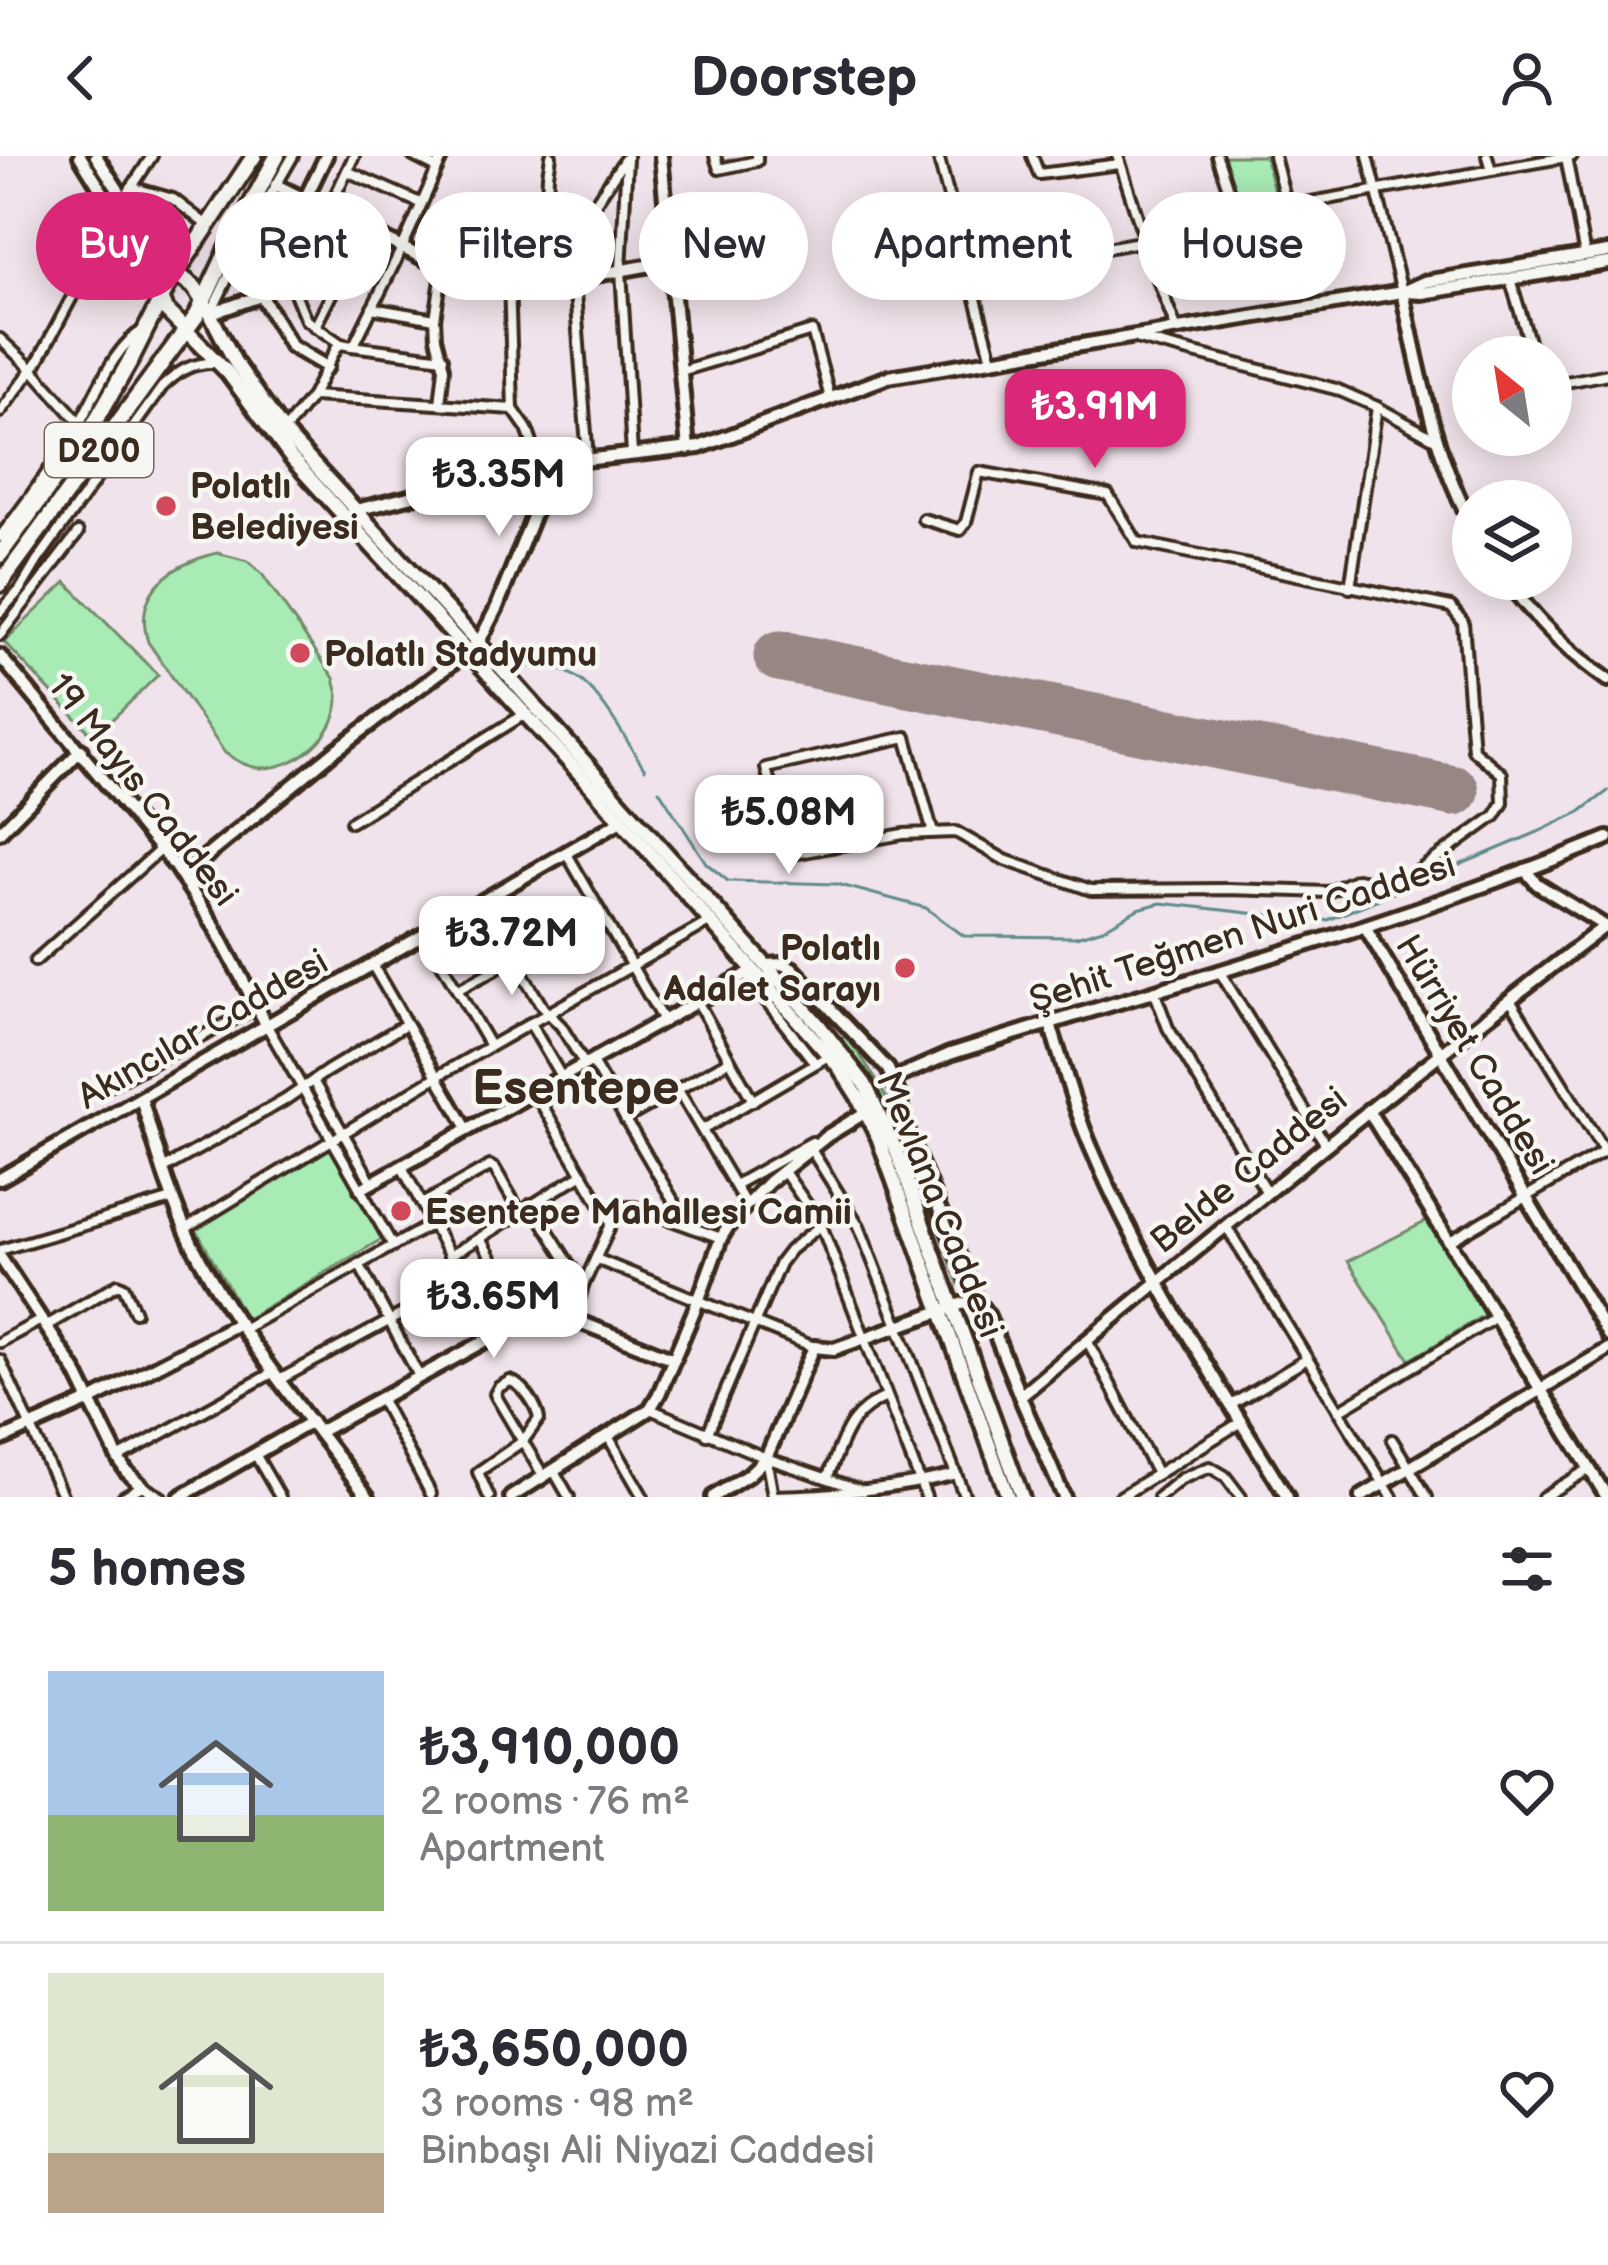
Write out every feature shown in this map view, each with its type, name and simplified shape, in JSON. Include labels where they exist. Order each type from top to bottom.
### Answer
[{"type":"highway","name":"D200","points":[[191,252],[254,156]]},
{"type":"highway","name":"D200","points":[[261,192],[277,156]]},
{"type":"highway","points":[[191,287],[204,310]]},
{"type":"highway","name":"D200","points":[[0,584],[74,498],[215,288]]},
{"type":"highway","name":"D200","points":[[0,555],[90,431],[161,300]]},
{"type":"highway","points":[[167,300],[166,310],[186,330]]},
{"type":"main road","name":"Mevlana Caddesi","points":[[204,310],[284,432],[830,1055],[886,1155],[1022,1497]]},
{"type":"main road","name":"Mevlana Caddesi","points":[[186,330],[219,364],[291,458],[474,648],[525,714],[709,922],[838,1047],[872,1096],[896,1150],[1008,1497]]},
{"type":"street","points":[[80,156],[102,192]]},
{"type":"street","points":[[96,156],[119,192]]},
{"type":"street","points":[[129,192],[152,156]]},
{"type":"street","points":[[271,192],[293,156]]},
{"type":"street","points":[[308,192],[326,156]]},
{"type":"street","points":[[336,192],[354,156]]},
{"type":"street","points":[[414,156],[437,168]]},
{"type":"street","points":[[425,192],[442,156]]},
{"type":"street","points":[[547,192],[551,156]]},
{"type":"street","points":[[627,156],[621,270],[632,456]]},
{"type":"street","points":[[603,192],[627,156]]},
{"type":"street","points":[[661,156],[665,192]]},
{"type":"street","points":[[716,156],[718,169],[757,161],[757,156]]},
{"type":"street","points":[[938,156],[948,192]]},
{"type":"street","points":[[1032,156],[1039,174],[1119,160],[1138,219]]},
{"type":"street","points":[[1217,156],[1229,192]]},
{"type":"street","points":[[1274,156],[1283,192]]},
{"type":"street","points":[[1367,156],[1435,439],[1452,483]]},
{"type":"street","points":[[1487,156],[1491,170]]},
{"type":"street","points":[[1346,195],[1569,156],[1585,256]]},
{"type":"street","points":[[347,171],[415,201]]},
{"type":"street","points":[[276,185],[289,192]]},
{"type":"street","points":[[131,188],[172,199],[208,226]]},
{"type":"street","points":[[347,345],[372,308],[415,216]]},
{"type":"street","points":[[391,242],[415,254]]},
{"type":"street","points":[[1402,292],[1424,282],[1608,252]]},
{"type":"street","points":[[356,510],[540,465],[688,449],[888,377],[1608,263]]},
{"type":"street","points":[[615,271],[639,267]]},
{"type":"street","points":[[1510,279],[1528,336]]},
{"type":"street","points":[[0,412],[33,370],[70,300]]},
{"type":"street","points":[[204,310],[243,300]]},
{"type":"street","points":[[265,300],[291,346],[327,367]]},
{"type":"street","points":[[297,300],[314,327],[347,345]]},
{"type":"street","points":[[314,327],[328,300]]},
{"type":"street","points":[[438,300],[440,404]]},
{"type":"street","points":[[510,300],[514,409],[540,465]]},
{"type":"street","points":[[576,300],[588,459]]},
{"type":"street","points":[[676,300],[688,449]]},
{"type":"street","points":[[976,300],[992,359]]},
{"type":"street","points":[[1166,300],[1177,330]]},
{"type":"street","points":[[372,308],[435,319]]},
{"type":"street","points":[[0,329],[13,351]]},
{"type":"street","points":[[0,537],[80,423],[124,345],[146,329]]},
{"type":"street","points":[[681,371],[812,331],[830,398]]},
{"type":"street","points":[[1132,337],[1336,389],[1435,439]]},
{"type":"street","points":[[0,339],[80,423]]},
{"type":"street","points":[[284,432],[312,396],[337,347],[442,358]]},
{"type":"street","points":[[0,612],[20,590],[74,498],[162,387],[184,368],[219,364]]},
{"type":"street","points":[[1572,381],[1608,374]]},
{"type":"street","points":[[312,396],[514,409]]},
{"type":"street","points":[[1350,587],[1377,407]]},
{"type":"street","points":[[182,876],[336,750],[474,648],[540,499],[563,462]]},
{"type":"street","points":[[923,519],[960,530],[979,472],[1108,495],[1137,542],[1451,607],[1462,622],[1473,750],[1502,774],[1503,803],[1495,817],[1392,886],[1358,879],[1328,892],[1091,890],[1005,860],[956,832],[903,834],[788,855],[766,768],[906,737],[933,832]]},
{"type":"street","points":[[1112,501],[1137,542]]},
{"type":"street","points":[[0,635],[79,533]]},
{"type":"street","points":[[1522,600],[1567,649],[1608,680]]},
{"type":"street","name":"19 Mayıs Caddesi","points":[[0,656],[182,876],[267,1027]]},
{"type":"street","points":[[351,822],[525,714]]},
{"type":"street","points":[[0,832],[81,750]]},
{"type":"street","name":"Akıncılar Caddesi","points":[[0,1179],[621,821]]},
{"type":"street","name":"Şehit Teğmen Nuri Caddesi","points":[[893,1079],[950,1054],[1366,928],[1608,838]]},
{"type":"street","points":[[35,961],[161,849]]},
{"type":"street","points":[[567,854],[664,1022]]},
{"type":"street","points":[[1525,870],[1537,884],[1606,927]]},
{"type":"street","points":[[482,904],[514,961],[625,1119],[687,1226]]},
{"type":"street","points":[[458,990],[601,914]]},
{"type":"street","points":[[185,1228],[436,1077],[709,922]]},
{"type":"street","name":"Belde Caddesi","points":[[1020,1396],[1368,1110],[1606,927]]},
{"type":"street","name":"Hürriyet Caddesi","points":[[1366,928],[1608,1335]]},
{"type":"street","points":[[425,935],[490,1046]]},
{"type":"street","points":[[367,1186],[756,970],[782,964],[792,968],[882,1060],[893,1079],[909,1136],[1064,1497]]},
{"type":"street","points":[[373,966],[468,1130]]},
{"type":"street","points":[[756,970],[815,1064]]},
{"type":"street","points":[[1221,974],[1326,1145]]},
{"type":"street","points":[[1155,993],[1168,1028],[1268,1192]]},
{"type":"street","points":[[1450,1240],[1606,1150],[1510,999]]},
{"type":"street","points":[[698,1003],[753,1101]]},
{"type":"street","points":[[102,1090],[257,1007]]},
{"type":"street","points":[[530,1023],[562,1078]]},
{"type":"street","points":[[163,1169],[406,1024]]},
{"type":"street","points":[[1050,1024],[1093,1152],[1156,1282],[1287,1497]]},
{"type":"street","points":[[267,1027],[332,1139],[367,1186]]},
{"type":"street","points":[[702,1130],[830,1055]]},
{"type":"street","points":[[625,1119],[730,1060]]},
{"type":"street","points":[[313,1081],[393,1246]]},
{"type":"street","points":[[678,1090],[745,1203]]},
{"type":"street","points":[[536,1093],[610,1221]]},
{"type":"street","points":[[141,1097],[185,1228],[241,1326],[368,1497]]},
{"type":"street","points":[[1368,1110],[1606,1497]]},
{"type":"street","points":[[735,1186],[866,1112]]},
{"type":"street","points":[[511,1497],[650,1409],[721,1238],[745,1203],[827,1136]]},
{"type":"street","points":[[812,1150],[854,1216],[965,1497]]},
{"type":"street","points":[[422,1204],[490,1166],[521,1214]]},
{"type":"street","points":[[402,1167],[463,1281]]},
{"type":"street","points":[[784,1170],[821,1225],[926,1497]]},
{"type":"street","points":[[449,1256],[583,1174]]},
{"type":"street","points":[[160,1497],[126,1471],[92,1400],[0,1254],[172,1199]]},
{"type":"street","points":[[531,1204],[583,1286]]},
{"type":"street","points":[[573,1320],[615,1210],[634,1207],[721,1238]]},
{"type":"street","points":[[0,1440],[241,1326],[432,1224]]},
{"type":"street","points":[[707,1435],[784,1257],[821,1225]]},
{"type":"street","points":[[1226,1226],[1392,1497]]},
{"type":"street","points":[[480,1239],[526,1316]]},
{"type":"street","points":[[596,1258],[814,1347],[834,1349],[977,1301]]},
{"type":"street","points":[[359,1264],[419,1376]]},
{"type":"street","points":[[118,1458],[495,1264]]},
{"type":"street","points":[[0,1342],[118,1284],[135,1312]]},
{"type":"street","points":[[180,1497],[255,1454],[380,1398],[583,1286]]},
{"type":"street","points":[[540,1311],[674,1359]]},
{"type":"street","points":[[1339,1411],[1496,1317]]},
{"type":"street","points":[[1087,1340],[1157,1474]]},
{"type":"street","points":[[713,1497],[766,1458],[814,1347]]},
{"type":"street","points":[[1361,1497],[1608,1349]]},
{"type":"street","points":[[1231,1405],[1307,1358]]},
{"type":"street","points":[[0,1360],[63,1497]]},
{"type":"street","points":[[489,1497],[478,1472],[523,1441],[538,1423],[539,1414],[517,1383],[510,1381],[495,1394],[523,1441],[569,1497]]},
{"type":"street","points":[[827,1478],[856,1414],[886,1397]]},
{"type":"street","points":[[380,1398],[431,1494]]},
{"type":"street","points":[[650,1409],[766,1458],[864,1491]]},
{"type":"street","points":[[1120,1497],[1241,1421]]},
{"type":"street","points":[[608,1438],[643,1497]]},
{"type":"street","points":[[1392,1440],[1427,1497]]},
{"type":"street","points":[[255,1454],[280,1497]]},
{"type":"street","points":[[766,1458],[773,1496],[864,1491],[956,1474]]},
{"type":"street","points":[[1159,1497],[1193,1472],[1210,1467],[1225,1476],[1240,1497]]},
{"type":"street","points":[[1543,1497],[1589,1469]]},
{"type":"street","points":[[203,1484],[210,1497]]},
{"type":"street","points":[[123,1497],[142,1486]]},
{"type":"green space","points":[[1222,156],[1265,156],[1274,192],[1234,192]]},
{"type":"green space","name":"Polatlı Stadyumu","points":[[217,553],[248,561],[262,574],[334,678],[338,697],[331,725],[313,748],[288,763],[255,767],[225,753],[148,642],[146,608],[160,582],[185,564]]},
{"type":"green space","points":[[66,582],[158,675],[94,737],[4,642]]},
{"type":"green space","points":[[845,1036],[882,1090],[912,1150],[961,1276],[958,1283],[880,1101],[840,1040]]},
{"type":"green space","points":[[331,1145],[382,1239],[246,1319],[194,1226]]},
{"type":"green space","points":[[1429,1220],[1484,1315],[1410,1360],[1348,1261]]},
{"type":"waterway","points":[[510,665],[552,668],[586,684],[645,769]]},
{"type":"waterway","points":[[659,790],[706,863],[728,881],[837,884],[926,908],[964,936],[1076,937],[1161,903],[1328,920],[1538,832],[1580,812],[1608,791]]},
{"type":"runway","points":[[779,656],[1454,791]]},
{"type":"place","name":"Polatlı Belediyesi","points":[[166,506]]},
{"type":"place","name":"Polatlı Stadyumu","points":[[300,653]]},
{"type":"place","name":"Polatlı Adalet Sarayı","points":[[905,968]]},
{"type":"place","name":"Esentepe Mahallesi Camii","points":[[401,1211]]},
{"type":"district","name":"Esentepe","points":[[576,1087]]}]
